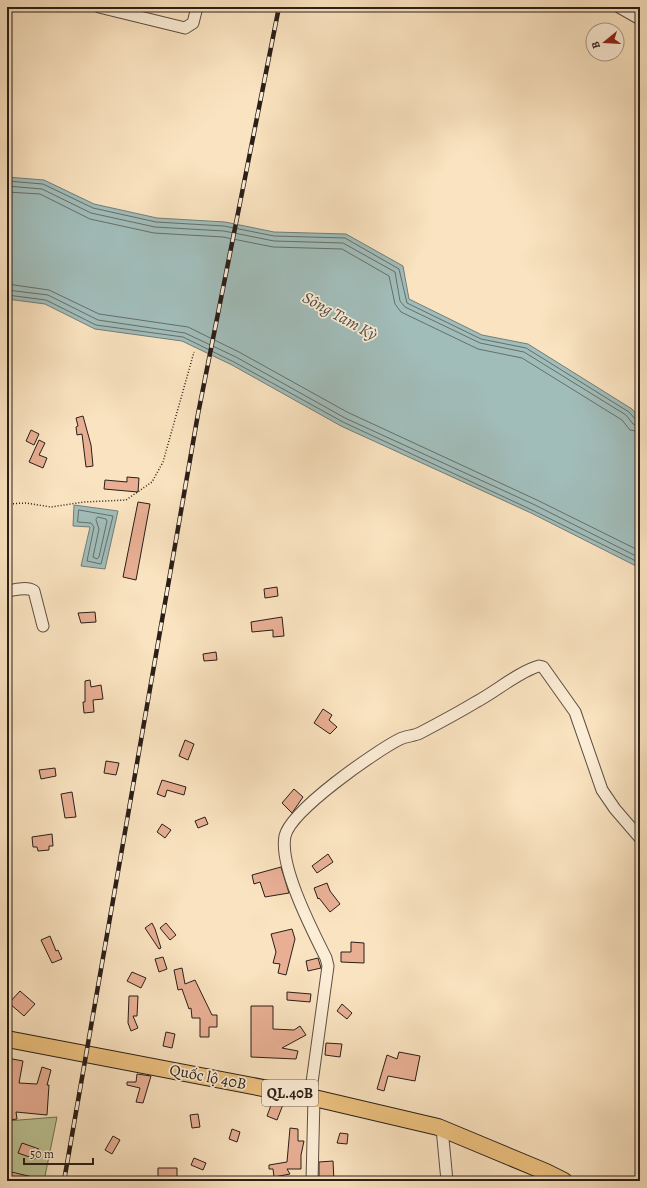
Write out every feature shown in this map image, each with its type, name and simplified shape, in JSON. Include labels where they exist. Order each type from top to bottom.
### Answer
[{"type":"highway","name":"Quốc lộ 40B","points":[[7,1039],[312,1097],[442,1128],[564,1181]]},
{"type":"street","points":[[99,7],[185,28],[193,23],[197,7]]},
{"type":"street","points":[[619,7],[640,19]]},
{"type":"street","points":[[7,592],[24,589],[34,591],[43,626]]},
{"type":"street","points":[[312,1181],[312,1097],[328,966],[292,881],[284,842],[286,832],[310,803],[397,741],[415,735],[437,724],[539,666],[543,667],[575,712],[599,782],[607,798],[640,838]]},
{"type":"street","points":[[442,1128],[447,1181]]},
{"type":"path","points":[[7,504],[26,503],[51,507],[84,502],[126,500],[152,482],[163,462],[194,352]]},
{"type":"green space","points":[[57,1117],[44,1181],[7,1181],[7,1121]]},
{"type":"water","name":"Sông Tam Kỳ","points":[[7,177],[44,180],[94,204],[157,218],[225,222],[274,232],[346,234],[403,266],[409,299],[482,335],[528,344],[632,409],[640,419],[640,568],[531,513],[341,426],[232,365],[182,341],[95,329],[45,304],[7,299]]},
{"type":"water","points":[[74,505],[118,511],[105,569],[81,566],[90,527],[73,526]]},
{"type":"building","points":[[83,416],[91,445],[93,466],[86,467],[82,434],[77,435],[76,427],[78,426],[76,418]]},
{"type":"building","points":[[31,430],[39,434],[34,445],[26,441]]},
{"type":"building","points":[[39,440],[45,443],[39,455],[47,458],[43,468],[29,462]]},
{"type":"building","points":[[127,477],[139,478],[138,492],[104,489],[105,480],[127,482]]},
{"type":"building","points":[[138,502],[150,504],[136,580],[123,577]]},
{"type":"building","points":[[277,587],[278,596],[265,598],[264,589]]},
{"type":"building","points":[[95,612],[96,622],[81,623],[78,613]]},
{"type":"building","points":[[282,617],[284,636],[273,637],[273,630],[252,632],[251,622]]},
{"type":"building","points":[[216,652],[217,660],[204,661],[203,654]]},
{"type":"building","points":[[90,680],[91,687],[101,685],[103,699],[93,700],[94,712],[84,713],[83,702],[85,702],[85,681]]},
{"type":"building","points":[[323,709],[332,715],[329,720],[337,727],[330,734],[314,723]]},
{"type":"building","points":[[185,740],[194,744],[188,760],[179,756]]},
{"type":"building","points":[[106,761],[119,763],[116,775],[104,773]]},
{"type":"building","points":[[55,768],[56,776],[41,779],[39,770]]},
{"type":"building","points":[[162,780],[186,787],[184,795],[167,790],[165,797],[157,794]]},
{"type":"building","points":[[294,789],[303,797],[292,813],[282,803]]},
{"type":"building","points":[[72,792],[76,817],[65,818],[61,794]]},
{"type":"building","points":[[205,817],[208,824],[198,828],[195,821]]},
{"type":"building","points":[[162,824],[171,830],[165,838],[157,832]]},
{"type":"building","points":[[52,834],[53,846],[49,846],[49,850],[38,851],[37,847],[33,847],[32,837]]},
{"type":"building","points":[[328,854],[333,862],[317,873],[312,866]]},
{"type":"building","points":[[281,867],[289,893],[265,897],[260,882],[254,884],[252,875]]},
{"type":"building","points":[[327,883],[330,891],[340,904],[330,912],[319,898],[318,899],[314,888]]},
{"type":"building","points":[[152,923],[161,948],[159,949],[145,928]]},
{"type":"building","points":[[166,923],[176,935],[170,940],[160,928]]},
{"type":"building","points":[[292,929],[295,939],[286,975],[278,973],[280,964],[273,963],[276,952],[271,934]]},
{"type":"building","points":[[50,936],[56,951],[58,950],[62,959],[52,963],[41,940]]},
{"type":"building","points":[[351,942],[364,943],[364,963],[341,962],[341,952],[351,952]]},
{"type":"building","points":[[163,957],[167,969],[159,972],[155,959]]},
{"type":"building","points":[[318,958],[321,968],[308,971],[306,961]]},
{"type":"building","points":[[182,968],[185,984],[195,980],[212,1015],[217,1015],[217,1027],[209,1027],[209,1037],[200,1037],[200,1018],[192,1018],[191,1008],[189,1009],[182,989],[178,990],[174,970]]},
{"type":"building","points":[[132,972],[146,978],[141,988],[127,981]]},
{"type":"building","points":[[20,991],[35,1004],[24,1016],[9,1003]]},
{"type":"building","points":[[287,992],[311,994],[310,1002],[287,1000]]},
{"type":"building","points":[[129,996],[138,996],[137,1016],[133,1016],[138,1028],[131,1031],[128,1023]]},
{"type":"building","points":[[342,1004],[352,1013],[347,1019],[337,1011]]},
{"type":"building","points":[[251,1006],[273,1006],[273,1029],[294,1030],[300,1026],[306,1035],[282,1048],[298,1051],[296,1059],[251,1057]]},
{"type":"building","points":[[166,1032],[175,1034],[172,1048],[163,1046]]},
{"type":"building","points":[[326,1043],[342,1044],[340,1057],[325,1055]]},
{"type":"building","points":[[399,1052],[420,1056],[415,1081],[388,1076],[384,1091],[377,1089],[387,1055],[397,1059]]},
{"type":"building","points":[[7,1058],[23,1061],[19,1083],[37,1084],[42,1067],[51,1070],[47,1085],[49,1085],[47,1115],[16,1112],[17,1119],[9,1120],[7,1102]]},
{"type":"building","points":[[137,1074],[151,1076],[143,1103],[136,1102],[140,1088],[127,1085],[127,1082],[136,1082]]},
{"type":"building","points":[[273,1100],[284,1102],[277,1120],[267,1116]]},
{"type":"building","points":[[198,1114],[200,1127],[192,1128],[190,1115]]},
{"type":"building","points":[[290,1128],[298,1129],[298,1141],[304,1141],[301,1155],[301,1169],[287,1169],[290,1174],[274,1177],[273,1169],[269,1169],[269,1165],[287,1162]]},
{"type":"building","points":[[232,1129],[240,1132],[237,1142],[229,1139]]},
{"type":"building","points":[[340,1133],[348,1134],[347,1144],[337,1143]]},
{"type":"building","points":[[113,1136],[120,1140],[112,1154],[105,1150]]},
{"type":"building","points":[[22,1143],[39,1149],[35,1159],[18,1153]]},
{"type":"building","points":[[194,1158],[206,1163],[203,1170],[191,1165]]},
{"type":"building","points":[[333,1161],[334,1181],[319,1181],[319,1162]]},
{"type":"building","points":[[158,1168],[177,1168],[177,1181],[158,1181]]},
{"type":"building","points":[[7,1171],[37,1178],[37,1181],[7,1181]]},
{"type":"railway","points":[[64,1181],[198,414],[279,7]]}]
